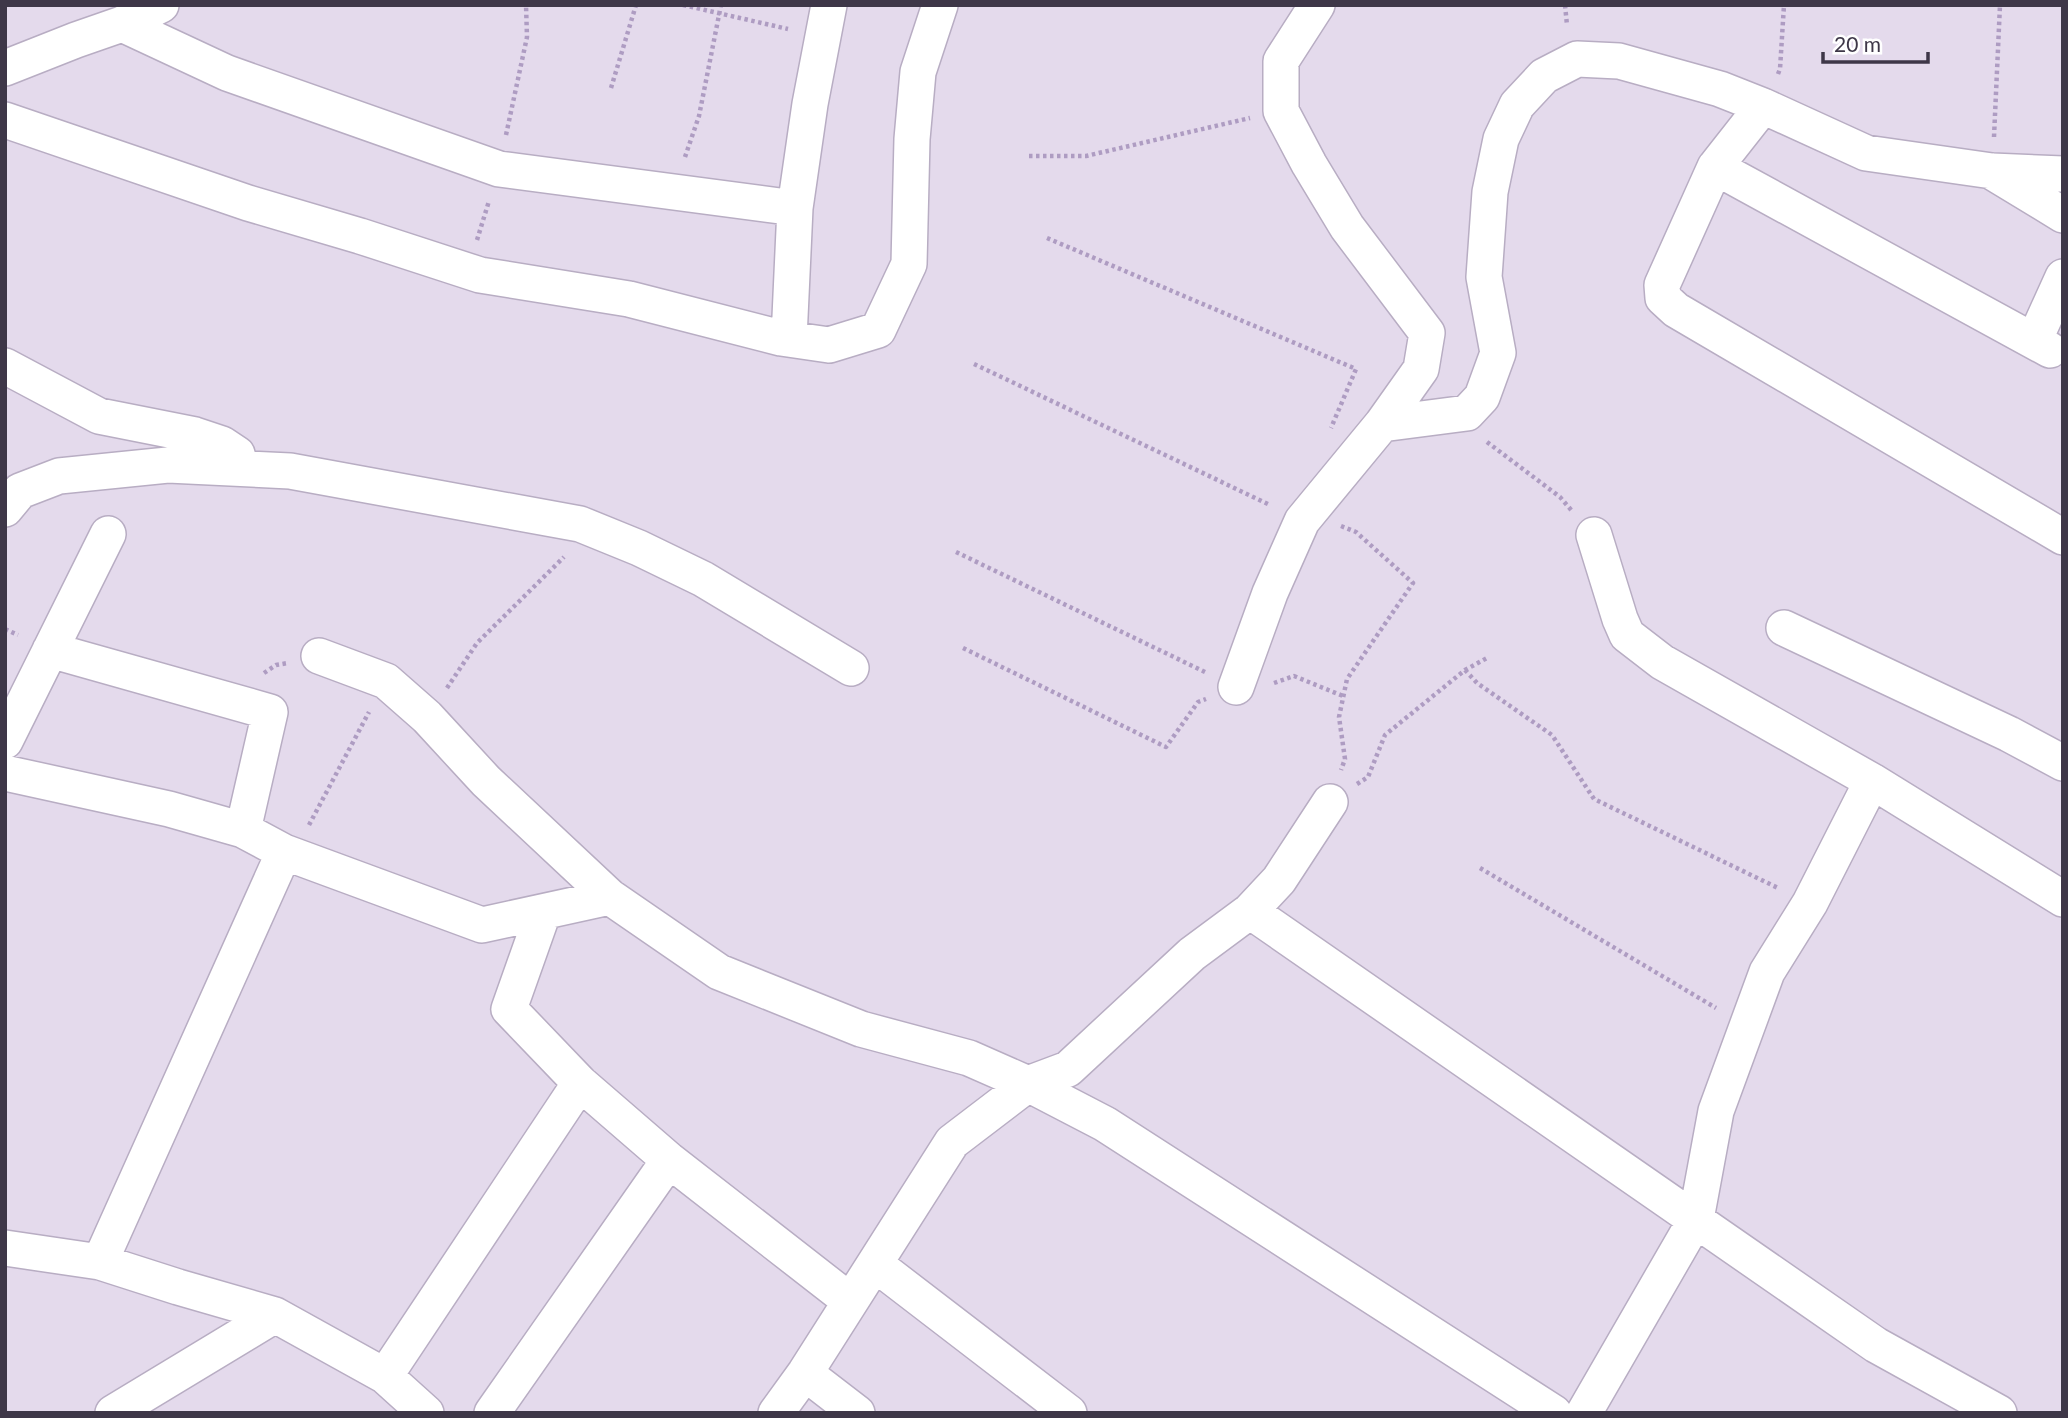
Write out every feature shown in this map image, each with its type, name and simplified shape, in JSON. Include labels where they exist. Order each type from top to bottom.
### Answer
[{"type":"street","points":[[5,68],[122,24],[161,5]]},
{"type":"street","points":[[5,120],[248,203],[480,275],[629,299],[789,339],[829,345],[878,330],[909,264],[912,139],[918,72],[940,5]]},
{"type":"street","points":[[1236,687],[1270,593],[1302,521],[1382,424],[1421,369],[1427,333],[1347,227],[1281,111],[1281,61],[1317,5]]},
{"type":"street","points":[[789,339],[795,208],[810,104],[826,21]]},
{"type":"street","points":[[122,24],[227,73],[499,169],[795,208]]},
{"type":"street","points":[[1382,424],[1467,413],[1482,397],[1498,353],[1484,277],[1490,192],[1501,139],[1517,105],[1544,76],[1577,58],[1619,61],[1720,89],[1866,153],[1992,171],[2063,174]]},
{"type":"street","points":[[1763,106],[1715,167],[1662,285],[1663,298],[1676,310],[2063,537]]},
{"type":"street","points":[[1715,167],[2042,345],[2063,277]]},
{"type":"street","points":[[1992,171],[2063,215]]},
{"type":"street","points":[[5,366],[99,416],[195,435],[222,444],[237,454],[240,468]]},
{"type":"street","points":[[5,509],[20,491],[59,476],[167,466],[290,471],[580,524],[639,548],[703,579],[851,668]]},
{"type":"street","points":[[5,741],[108,534]]},
{"type":"street","points":[[1594,535],[1627,635],[1662,662],[1872,781],[2063,899]]},
{"type":"street","points":[[1784,628],[2009,734],[2063,763]]},
{"type":"street","points":[[50,650],[270,712],[243,830]]},
{"type":"street","points":[[320,656],[386,681],[428,717],[486,780],[610,897],[719,972],[861,1029],[969,1058],[1028,1084],[1105,1124],[1554,1413]]},
{"type":"street","points":[[5,773],[169,809],[243,830],[289,854],[482,925],[610,897]]},
{"type":"street","points":[[1584,1413],[1696,1219],[1716,1111],[1767,972],[1810,903],[1872,781]]},
{"type":"street","points":[[776,1413],[805,1373],[952,1142],[1028,1084],[1068,1069],[1192,954],[1250,911],[1279,880],[1330,802]]},
{"type":"street","points":[[100,1262],[289,854]]},
{"type":"street","points":[[1250,911],[1876,1345],[1999,1413]]},
{"type":"street","points":[[543,913],[509,1009],[580,1083],[670,1160],[850,1301]]},
{"type":"street","points":[[385,1376],[580,1083]]},
{"type":"street","points":[[492,1413],[670,1160]]},
{"type":"street","points":[[5,1248],[100,1262],[275,1315],[385,1376],[426,1413]]},
{"type":"street","points":[[875,1264],[1069,1413]]},
{"type":"street","points":[[113,1413],[275,1315]]},
{"type":"street","points":[[805,1373],[857,1413]]},
{"type":"path","points":[[611,88],[636,5]]},
{"type":"path","points":[[683,5],[719,13],[826,21]]},
{"type":"path","points":[[673,192],[699,116],[721,5]]},
{"type":"path","points":[[1763,106],[1780,69],[1784,5]]},
{"type":"path","points":[[1992,171],[2000,5]]},
{"type":"path","points":[[1030,156],[1086,156],[1281,111]]},
{"type":"path","points":[[1047,238],[1356,369],[1330,430]]},
{"type":"path","points":[[974,364],[1302,521],[1326,520],[1356,532],[1413,583],[1347,679],[1339,717],[1345,759],[1330,802]]},
{"type":"path","points":[[1467,413],[1468,428],[1560,497],[1594,535]]},
{"type":"path","points":[[428,717],[477,643],[592,529]]},
{"type":"path","points":[[956,552],[1236,687],[1240,696],[1248,696],[1265,685],[1294,676],[1343,696]]},
{"type":"path","points":[[963,648],[1166,747],[1198,702],[1236,687]]},
{"type":"path","points":[[239,703],[264,673],[276,665],[320,656]]},
{"type":"path","points":[[1330,802],[1368,777],[1385,736],[1465,670],[1487,658]]},
{"type":"path","points":[[1465,670],[1477,683],[1552,735],[1594,799],[1810,903]]},
{"type":"path","points":[[289,854],[386,681]]},
{"type":"path","points":[[1480,868],[1747,1027]]},
{"type":"shaded area","points":[[5,5],[2063,5],[2063,1413],[5,1413]]}]
